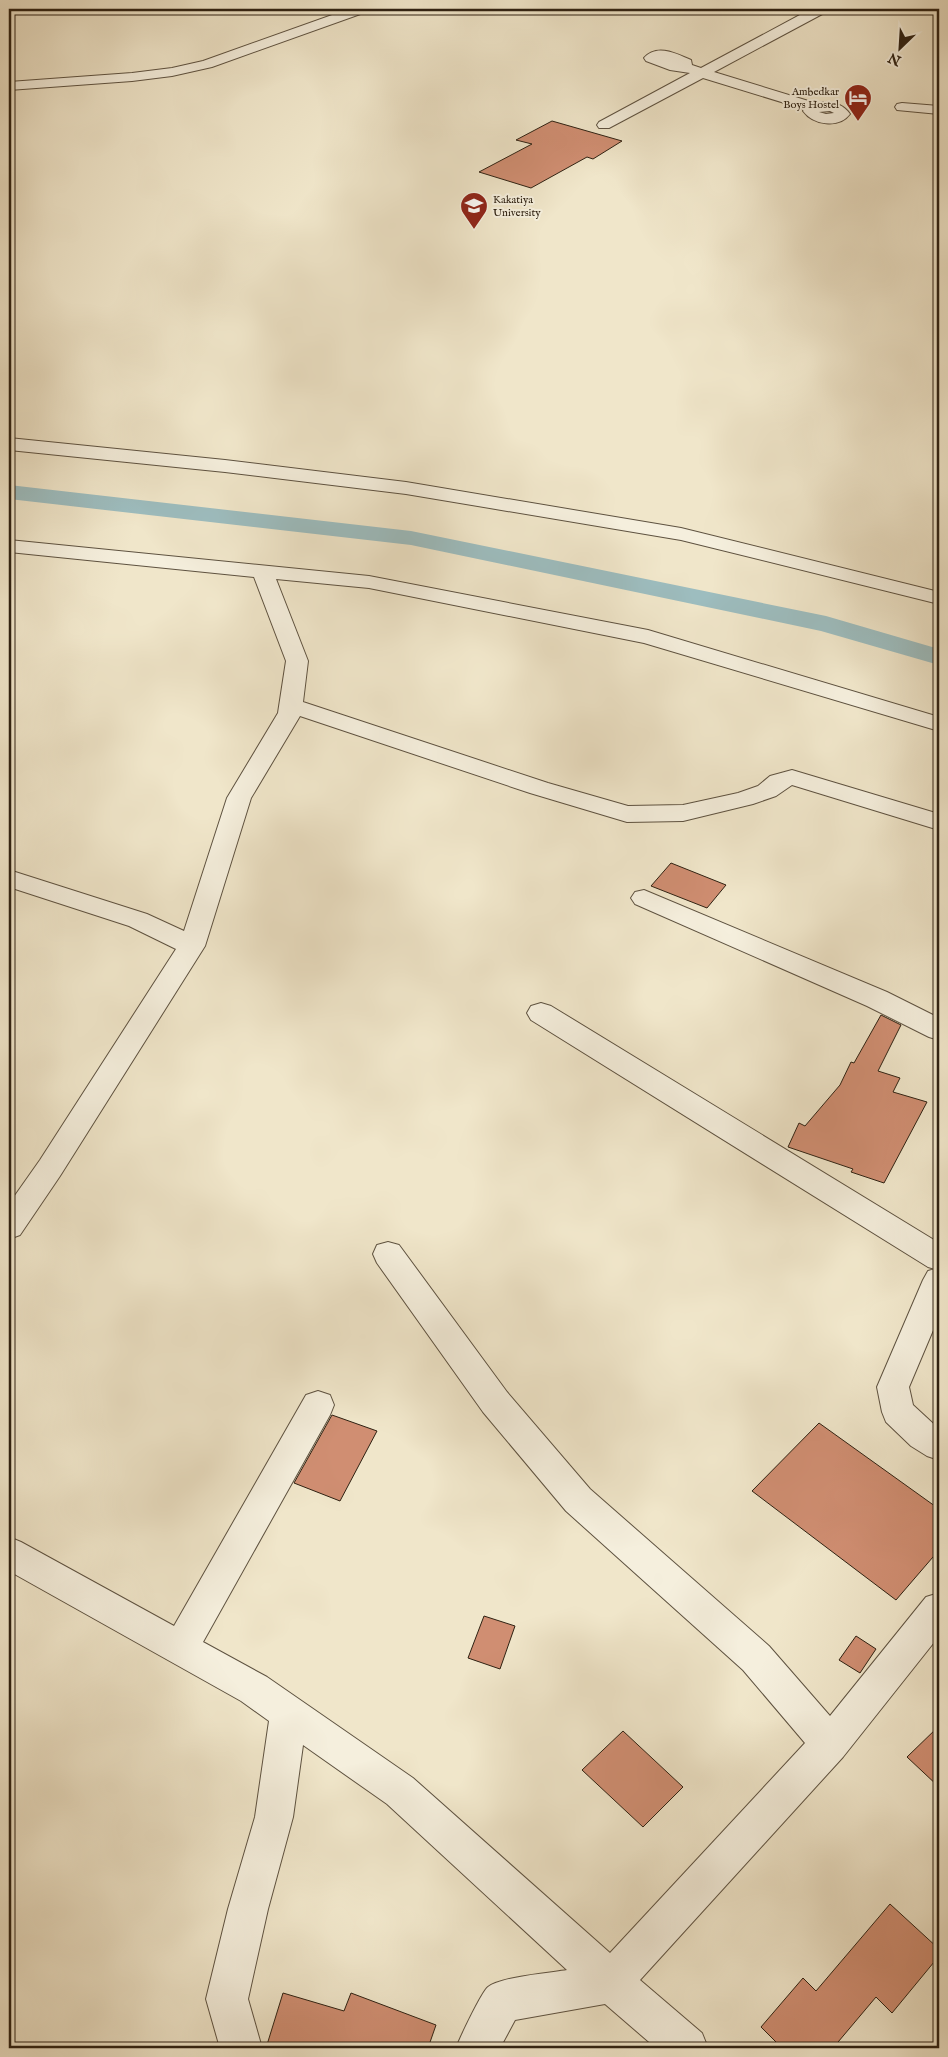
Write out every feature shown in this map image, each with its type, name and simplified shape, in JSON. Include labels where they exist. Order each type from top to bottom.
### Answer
[{"type":"street","points":[[9,86],[132,77],[172,72],[228,58],[362,9]]},
{"type":"street","points":[[604,125],[821,9]]},
{"type":"street","points":[[684,66],[814,108]]},
{"type":"street","points":[[902,107],[939,110]]},
{"type":"street","points":[[9,444],[226,466],[435,493],[681,534],[939,598]]},
{"type":"street","points":[[9,546],[369,582],[648,637],[939,724]]},
{"type":"street","points":[[9,1227],[50,1168],[192,946],[239,798],[290,713],[297,661],[263,572]]},
{"type":"street","points":[[291,706],[539,788],[627,814],[683,813],[767,792],[779,780],[792,778],[939,822]]},
{"type":"street","points":[[9,878],[138,920],[192,946]]},
{"type":"street","points":[[644,898],[877,999],[939,1030]]},
{"type":"street","points":[[541,1013],[939,1258]]},
{"type":"street","points":[[388,1254],[495,1402],[578,1500],[756,1658],[830,1744]]},
{"type":"street","points":[[939,1280],[893,1387],[898,1412],[923,1436],[939,1446]]},
{"type":"street","points":[[181,1647],[318,1405]]},
{"type":"street","points":[[9,1553],[254,1689],[400,1791],[611,1982],[687,2048]]},
{"type":"street","points":[[477,2048],[502,2002],[611,1982],[830,1744],[939,1608]]},
{"type":"street","points":[[241,2048],[227,1999],[248,1909],[274,1817],[289,1715]]},
{"type":"building","points":[[552,121],[622,141],[593,159],[587,157],[531,188],[479,172],[532,144],[516,140]]},
{"type":"building","points":[[671,863],[726,885],[707,908],[651,886]]},
{"type":"building","points":[[881,1015],[901,1025],[878,1071],[900,1078],[893,1092],[927,1102],[884,1183],[851,1172],[853,1169],[788,1147],[799,1123],[805,1126],[840,1085],[851,1062],[854,1063]]},
{"type":"building","points":[[332,1415],[377,1431],[340,1501],[294,1483]]},
{"type":"building","points":[[819,1423],[939,1509],[939,1550],[896,1600],[752,1491]]},
{"type":"building","points":[[484,1616],[515,1626],[500,1669],[468,1658]]},
{"type":"building","points":[[856,1636],[876,1649],[860,1673],[839,1660]]},
{"type":"building","points":[[939,1726],[939,1787],[907,1757]]},
{"type":"building","points":[[623,1731],[683,1787],[643,1827],[582,1770]]},
{"type":"building","points":[[890,1904],[939,1949],[939,1956],[892,2013],[876,1997],[833,2048],[782,2048],[761,2027],[803,1978],[816,1991]]},
{"type":"building","points":[[283,1993],[344,2011],[351,1993],[436,2025],[428,2048],[266,2048]]},
{"type":"waterway","points":[[9,492],[411,538],[826,624],[939,657]]},
{"type":"place","name":"Ambedkar Boys Hostel","points":[[858,122]]},
{"type":"place","name":"Kakatiya University","points":[[474,230]]}]
